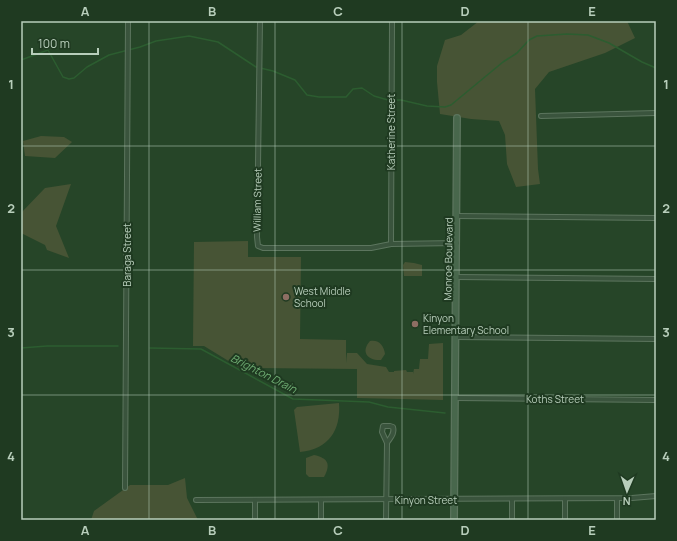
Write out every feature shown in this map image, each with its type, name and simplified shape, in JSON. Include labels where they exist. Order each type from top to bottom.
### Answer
[{"type":"street","name":"Baraga Street","points":[[125,488],[128,21]]},
{"type":"street","name":"William Street","points":[[260,21],[258,246],[263,248],[371,248],[390,244]]},
{"type":"street","name":"Katherine Street","points":[[390,244],[392,21]]},
{"type":"street","points":[[542,116],[656,113]]},
{"type":"street","name":"Monroe Boulevard","points":[[454,520],[457,118]]},
{"type":"street","points":[[457,216],[656,218]]},
{"type":"street","points":[[390,244],[457,243]]},
{"type":"street","points":[[456,277],[656,279]]},
{"type":"street","points":[[456,337],[656,340]]},
{"type":"street","name":"Koths Street","points":[[455,398],[656,400]]},
{"type":"street","points":[[386,520],[387,443]]},
{"type":"street","name":"Kinyon Street","points":[[196,500],[454,500],[617,498],[656,496]]},
{"type":"street","points":[[617,498],[617,520]]},
{"type":"street","points":[[512,499],[512,520]]},
{"type":"street","points":[[565,499],[565,520]]},
{"type":"street","points":[[255,500],[255,520]]},
{"type":"street","points":[[321,500],[321,520]]},
{"type":"green space","points":[[479,21],[627,21],[635,38],[605,53],[549,72],[535,89],[538,169],[540,184],[516,187],[507,164],[505,135],[499,121],[471,119],[440,114],[437,66],[445,40],[461,35]]},
{"type":"green space","points":[[41,136],[64,137],[72,142],[55,158],[25,156],[23,141]]},
{"type":"green space","points":[[71,184],[56,226],[69,258],[47,250],[45,245],[21,233],[21,213],[45,188]]},
{"type":"green space","name":"West Middle School","points":[[248,241],[248,257],[301,257],[300,339],[346,340],[346,363],[347,353],[357,353],[367,364],[386,367],[389,372],[406,370],[407,372],[413,372],[413,374],[414,369],[419,369],[420,359],[428,359],[429,344],[443,343],[443,400],[357,398],[357,369],[240,368],[204,346],[193,346],[194,242]]},
{"type":"green space","points":[[405,262],[422,265],[422,276],[404,276],[403,265]]},
{"type":"green space","points":[[370,341],[378,342],[384,348],[385,354],[381,360],[372,359],[367,355],[366,349]]},
{"type":"green space","points":[[339,403],[338,422],[331,436],[319,447],[300,452],[294,410],[297,407]]},
{"type":"green space","points":[[314,455],[319,456],[327,462],[328,465],[324,477],[309,477],[306,474],[306,458]]},
{"type":"green space","points":[[185,478],[187,498],[198,520],[91,520],[94,511],[130,485],[168,485]]},
{"type":"waterway","points":[[21,60],[48,50],[63,77],[69,79],[74,78],[87,67],[109,55],[156,41],[189,36],[218,42],[256,67],[273,71],[295,80],[307,95],[319,97],[346,97],[353,89],[362,88],[374,96],[388,100],[401,100],[427,106],[445,107],[451,105],[503,62],[517,53],[529,40],[537,36],[567,34],[588,35],[609,43],[642,62],[656,68]]},
{"type":"waterway","name":"Brighton Drain","points":[[21,348],[47,346],[118,346]]},
{"type":"waterway","name":"Brighton Drain","points":[[150,348],[201,349],[293,399],[369,402],[388,407],[445,413]]},
{"type":"place","name":"West Middle School","points":[[286,297]]},
{"type":"place","name":"Kinyon Elementary School","points":[[415,324]]}]
